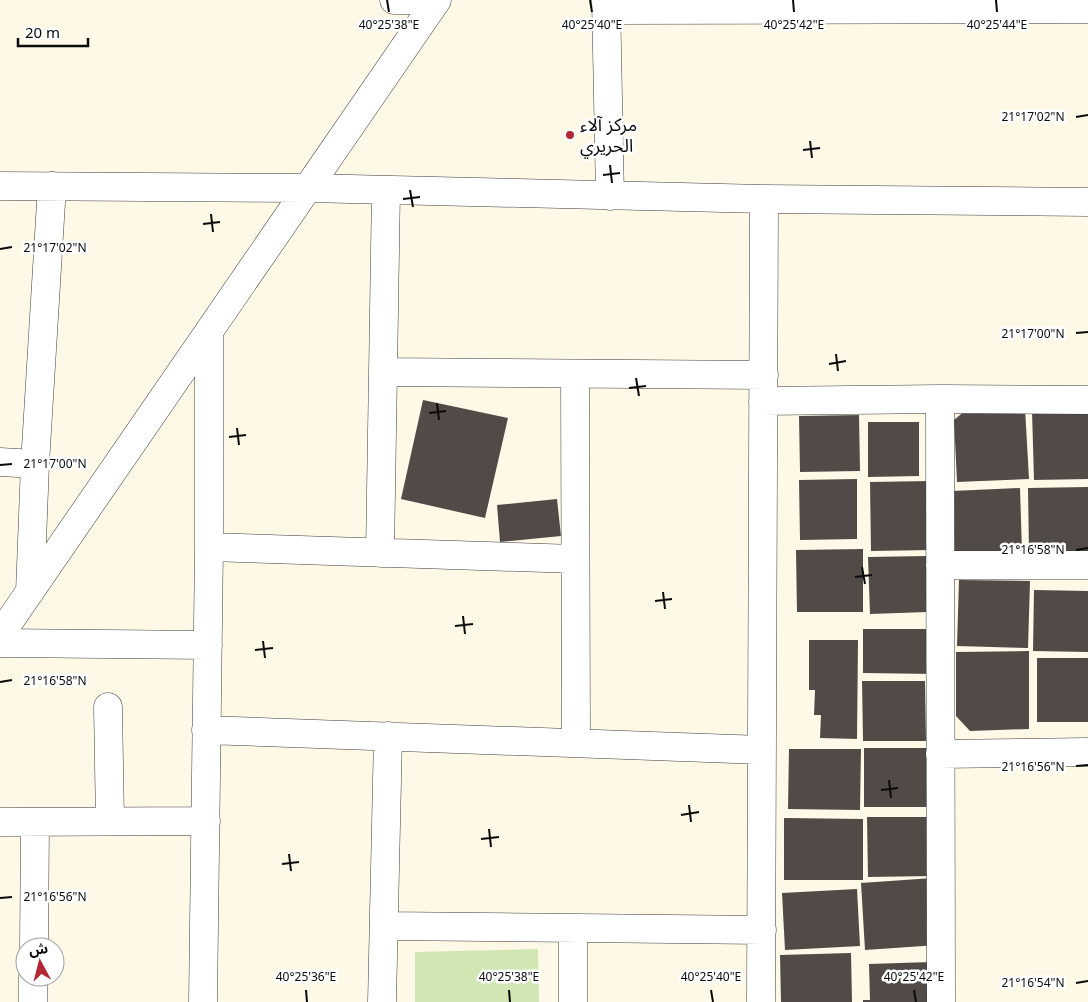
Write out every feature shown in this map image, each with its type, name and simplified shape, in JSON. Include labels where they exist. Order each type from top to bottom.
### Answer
[{"type":"street","points":[[394,0],[437,0]]},
{"type":"street","points":[[0,635],[437,0]]},
{"type":"street","points":[[610,196],[606,5],[955,4],[1088,9]]},
{"type":"street","points":[[0,186],[308,188],[764,200],[1088,202]]},
{"type":"street","points":[[30,592],[35,464],[52,186]]},
{"type":"street","points":[[380,553],[386,190]]},
{"type":"street","points":[[761,1002],[764,200]]},
{"type":"street","points":[[203,1002],[209,547],[209,332]]},
{"type":"street","points":[[383,372],[575,374],[940,399],[1088,400]]},
{"type":"street","points":[[575,374],[576,742]]},
{"type":"street","points":[[940,399],[941,1002]]},
{"type":"street","points":[[0,462],[35,464]]},
{"type":"street","points":[[209,547],[575,559]]},
{"type":"street","points":[[940,565],[1088,565]]},
{"type":"street","points":[[0,643],[208,645]]},
{"type":"street","points":[[108,707],[110,821]]},
{"type":"street","points":[[206,730],[762,750]]},
{"type":"street","points":[[382,1002],[388,736]]},
{"type":"street","points":[[940,754],[1088,752]]},
{"type":"street","points":[[0,822],[206,820]]},
{"type":"street","points":[[34,937],[36,822]]},
{"type":"street","points":[[384,926],[762,930]]},
{"type":"street","points":[[573,928],[573,1002]]},
{"type":"street","points":[[33,987],[33,1002]]},
{"type":"green space","points":[[538,949],[539,1002],[415,1002],[415,952]]},
{"type":"building","points":[[423,400],[508,418],[485,518],[401,499]]},
{"type":"building","points":[[1025,408],[1029,479],[957,482],[954,420],[966,410]]},
{"type":"building","points":[[1088,409],[1088,479],[1034,480],[1032,411]]},
{"type":"building","points":[[859,415],[860,471],[800,472],[799,416]]},
{"type":"building","points":[[868,422],[919,422],[919,476],[868,477]]},
{"type":"building","points":[[857,479],[857,539],[800,540],[799,480]]},
{"type":"building","points":[[931,481],[931,550],[871,551],[870,482]]},
{"type":"building","points":[[1088,487],[1088,551],[1029,552],[1028,488]]},
{"type":"building","points":[[1020,488],[1022,552],[954,554],[952,491]]},
{"type":"building","points":[[557,499],[561,536],[500,542],[497,505]]},
{"type":"building","points":[[863,549],[863,612],[797,612],[796,550]]},
{"type":"building","points":[[926,556],[927,612],[870,614],[868,557]]},
{"type":"building","points":[[959,580],[1030,581],[1028,648],[957,646]]},
{"type":"building","points":[[1034,590],[1088,591],[1088,652],[1033,651]]},
{"type":"building","points":[[863,629],[935,629],[935,674],[863,673]]},
{"type":"building","points":[[809,640],[858,640],[857,739],[820,738],[821,715],[814,715],[815,690],[809,690]]},
{"type":"building","points":[[1029,651],[1029,729],[970,731],[956,716],[956,652]]},
{"type":"building","points":[[1037,658],[1088,658],[1088,722],[1037,722]]},
{"type":"building","points":[[862,681],[925,681],[926,741],[863,741]]},
{"type":"building","points":[[864,748],[930,748],[930,807],[864,807]]},
{"type":"building","points":[[789,749],[861,749],[860,810],[788,809]]},
{"type":"building","points":[[867,817],[933,817],[934,876],[868,877]]},
{"type":"building","points":[[784,818],[863,819],[863,880],[784,880]]},
{"type":"building","points":[[933,878],[938,945],[865,950],[861,883]]},
{"type":"building","points":[[857,889],[860,946],[785,950],[782,893]]},
{"type":"building","points":[[851,953],[852,1002],[781,1002],[780,955]]},
{"type":"building","points":[[931,962],[932,1002],[863,1002],[863,1000],[870,1000],[869,964]]},
{"type":"place","name":"مركز آلاء الحريري","points":[[570,135]]}]
